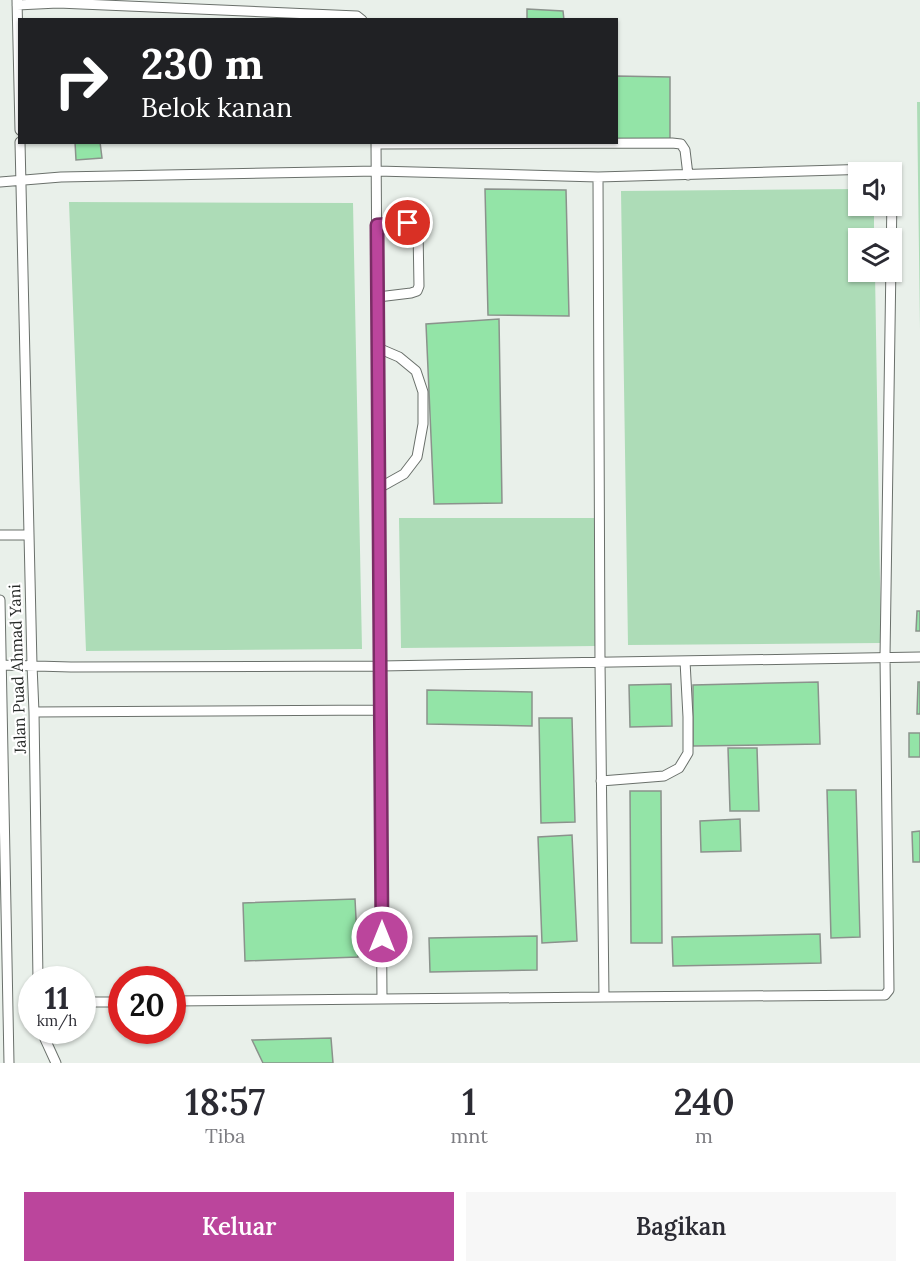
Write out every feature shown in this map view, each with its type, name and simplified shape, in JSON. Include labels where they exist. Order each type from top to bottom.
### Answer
[{"type":"lane","points":[[18,45],[17,3],[357,16],[360,18]]},
{"type":"lane","points":[[618,143],[681,144],[686,150],[688,175]]},
{"type":"lane","name":"Jalan Puad Ahmad Yani","points":[[20,144],[38,966]]},
{"type":"lane","points":[[376,144],[382,999]]},
{"type":"lane","points":[[0,182],[61,177],[377,171],[598,177],[848,170]]},
{"type":"lane","points":[[598,177],[604,996]]},
{"type":"lane","points":[[186,1001],[885,995],[888,993],[885,657],[892,216]]},
{"type":"lane","points":[[377,225],[408,223],[414,225],[418,230],[419,286],[417,291],[411,293],[378,297]]},
{"type":"lane","points":[[378,348],[399,357],[416,371],[423,392],[423,424],[417,457],[404,474],[379,488]]},
{"type":"lane","points":[[0,535],[29,535]]},
{"type":"lane","name":"Jalan Puad Ahmad Yani","points":[[0,600],[9,1063]]},
{"type":"lane","points":[[1,665],[71,667],[381,666],[920,657]]},
{"type":"lane","points":[[601,781],[664,776],[679,768],[688,753],[685,661]]},
{"type":"lane","points":[[34,712],[381,710]]},
{"type":"lane","points":[[47,1044],[56,1063]]},
{"type":"green space","points":[[917,102],[920,102],[920,329]]},
{"type":"green space","points":[[848,189],[848,216],[874,216],[874,228],[848,228],[848,282],[875,282],[881,643],[628,645],[621,191]]},
{"type":"green space","points":[[69,202],[353,203],[362,649],[86,651]]},
{"type":"green space","points":[[399,518],[594,518],[595,646],[401,648]]},
{"type":"building","points":[[527,9],[563,11],[564,18],[527,18]]},
{"type":"building","points":[[618,76],[670,77],[670,140],[618,139]]},
{"type":"building","points":[[75,144],[100,144],[102,158],[76,160]]},
{"type":"building","points":[[485,189],[566,190],[569,316],[488,315]]},
{"type":"building","points":[[499,319],[502,503],[434,504],[426,324]]},
{"type":"building","points":[[917,611],[920,611],[920,631],[916,631]]},
{"type":"building","points":[[818,682],[820,744],[693,746],[693,685]]},
{"type":"building","points":[[918,682],[920,682],[920,714],[917,714]]},
{"type":"building","points":[[671,684],[672,726],[630,727],[629,685]]},
{"type":"building","points":[[427,690],[532,692],[532,726],[427,724]]},
{"type":"building","points":[[539,718],[572,718],[575,822],[541,823]]},
{"type":"building","points":[[909,733],[920,733],[920,757],[909,757]]},
{"type":"building","points":[[728,748],[757,748],[759,811],[730,811]]},
{"type":"building","points":[[827,790],[856,790],[860,937],[831,938]]},
{"type":"building","points":[[630,791],[661,791],[662,943],[631,943]]},
{"type":"building","points":[[740,819],[741,851],[701,852],[700,821]]},
{"type":"building","points":[[920,831],[920,862],[913,862],[912,832]]},
{"type":"building","points":[[572,835],[577,941],[542,943],[538,837]]},
{"type":"building","points":[[355,899],[358,957],[245,961],[243,903]]},
{"type":"building","points":[[820,934],[821,963],[673,966],[672,937]]},
{"type":"building","points":[[537,936],[537,970],[430,972],[429,938]]},
{"type":"building","points":[[331,1038],[333,1063],[263,1063],[252,1040]]},
{"type":"route","points":[[382,937],[377,225],[408,223]]}]
